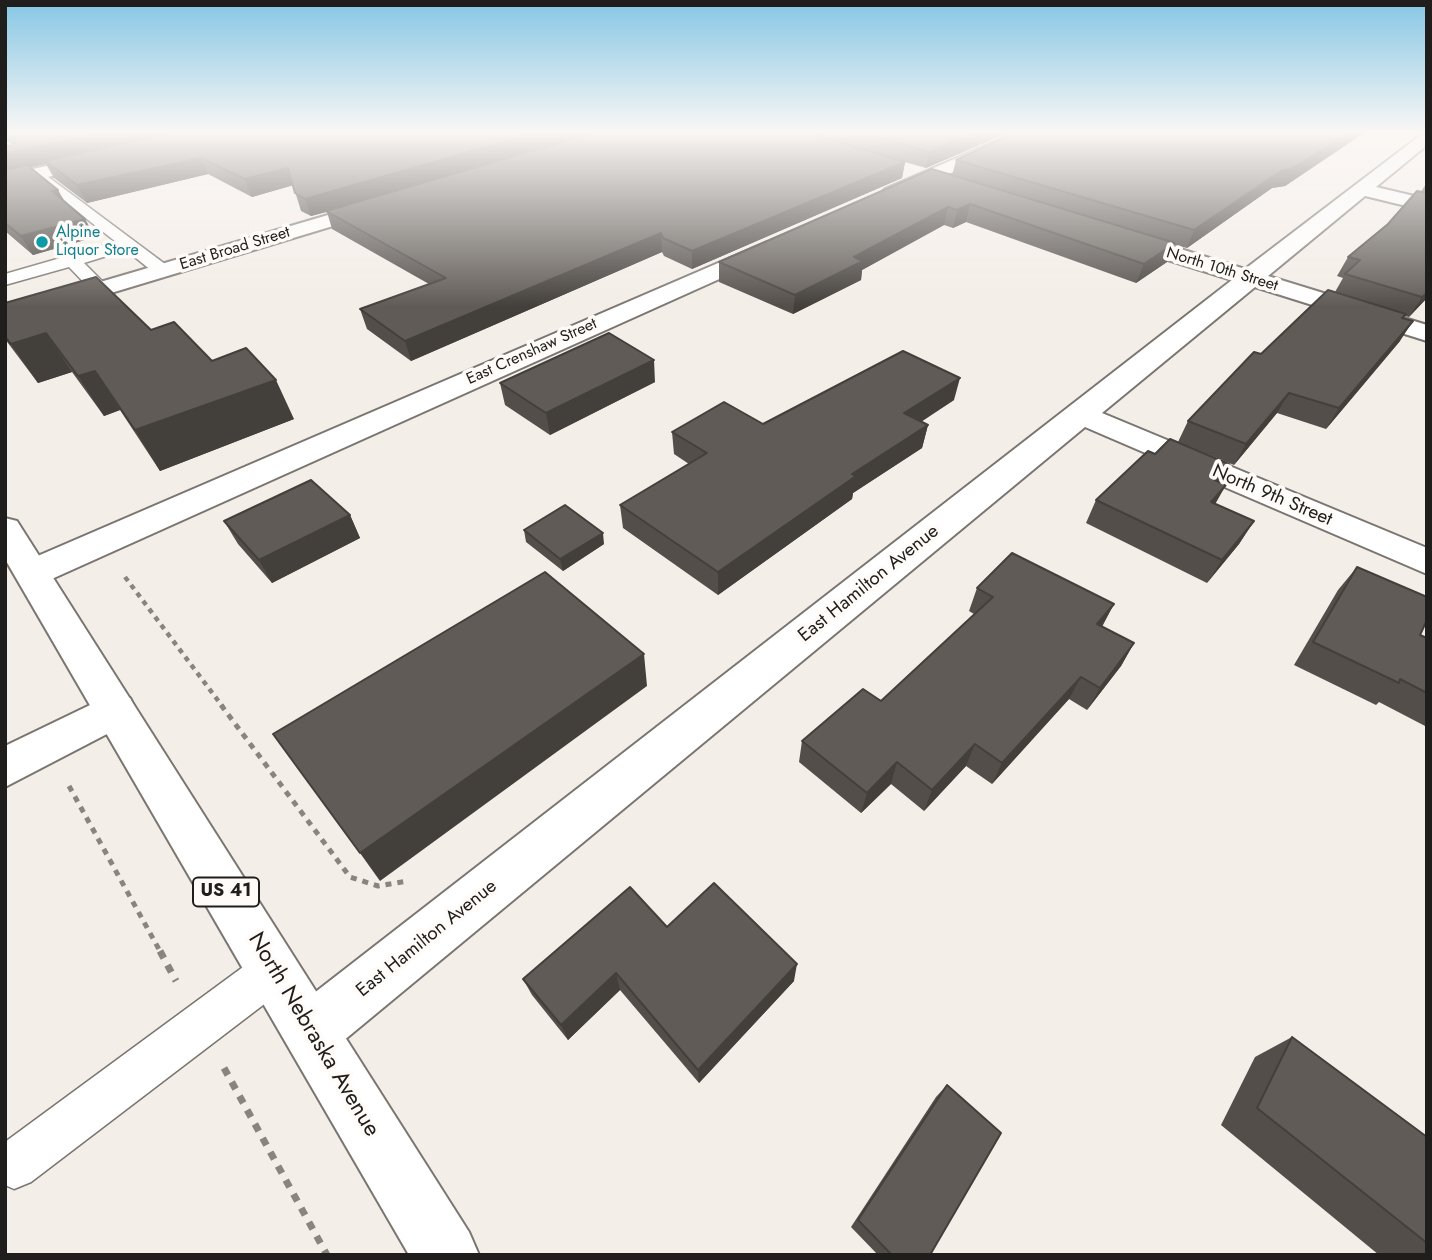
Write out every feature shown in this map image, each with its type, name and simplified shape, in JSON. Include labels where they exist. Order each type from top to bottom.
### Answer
[{"type":"street","points":[[864,206],[901,190]]},
{"type":"street","name":"East Hamilton Avenue","points":[[311,1031],[1361,190]]},
{"type":"street","points":[[1365,190],[1427,205]]},
{"type":"street","name":"East Broad Street","points":[[5,318],[401,199]]},
{"type":"street","name":"North 10th Street","points":[[1099,231],[1427,333]]},
{"type":"street","name":"East Crenshaw Street","points":[[32,573],[788,240]]},
{"type":"street","name":"North 9th Street","points":[[1080,414],[1427,562]]},
{"type":"street","name":"North Nebraska Avenue","points":[[5,529],[446,1255]]},
{"type":"street","points":[[5,768],[115,710]]},
{"type":"lane","points":[[59,190],[163,271]]},
{"type":"lane","points":[[5,280],[128,244]]},
{"type":"lane","points":[[72,261],[101,290]]},
{"type":"lane","points":[[14,1165],[273,971]]},
{"type":"path","points":[[100,543],[350,877],[365,885],[388,887]]},
{"type":"building","points":[[5,190],[58,190],[52,191],[85,219],[21,236],[5,223]]},
{"type":"building","points":[[294,190],[337,190],[305,199]]},
{"type":"building","points":[[399,190],[838,190],[692,251],[663,238],[661,233],[405,341],[360,309],[446,278],[326,211]]},
{"type":"building","points":[[884,190],[1000,190],[1175,243],[1144,264],[970,204],[957,210],[948,207],[854,257],[863,261],[795,295],[719,262]]},
{"type":"building","points":[[1057,190],[1253,190],[1194,230]]},
{"type":"building","points":[[1417,191],[1427,193],[1427,293],[1422,297],[1345,274],[1360,260],[1348,257],[1388,224]]},
{"type":"building","points":[[96,277],[151,330],[174,322],[212,361],[246,348],[276,380],[135,430],[95,371],[78,376],[46,333],[11,344],[5,337],[5,303]]},
{"type":"building","points":[[1328,290],[1406,314],[1402,318],[1413,321],[1339,408],[1289,393],[1246,444],[1188,421],[1254,352],[1261,354]]},
{"type":"building","points":[[609,333],[654,360],[546,413],[500,383]]},
{"type":"building","points":[[903,351],[960,378],[904,413],[928,425],[852,474],[856,476],[718,572],[620,505],[707,453],[672,432],[724,402],[763,424]]},
{"type":"building","points":[[1170,439],[1229,464],[1215,480],[1226,485],[1211,502],[1254,521],[1222,560],[1096,500],[1148,451],[1155,454]]},
{"type":"building","points":[[311,480],[350,515],[259,560],[224,521]]},
{"type":"building","points":[[565,505],[603,533],[560,559],[524,530]]},
{"type":"building","points":[[1012,553],[1114,604],[1097,624],[1134,643],[1100,688],[1081,677],[1002,763],[975,744],[932,790],[897,762],[867,793],[802,741],[863,689],[881,701],[993,597],[977,588]]},
{"type":"building","points":[[1357,567],[1427,597],[1427,620],[1420,635],[1427,638],[1427,693],[1400,679],[1399,683],[1313,642]]},
{"type":"building","points":[[545,572],[644,654],[360,853],[273,734]]},
{"type":"building","points":[[714,883],[797,964],[698,1070],[616,973],[561,1025],[523,979],[630,887],[667,927]]},
{"type":"building","points":[[1292,1037],[1427,1137],[1427,1243],[1257,1108]]},
{"type":"building","points":[[947,1085],[1001,1133],[930,1255],[892,1255],[858,1220]]},
{"type":"place","name":"Alpine Liquor Store","points":[[42,242]]}]
